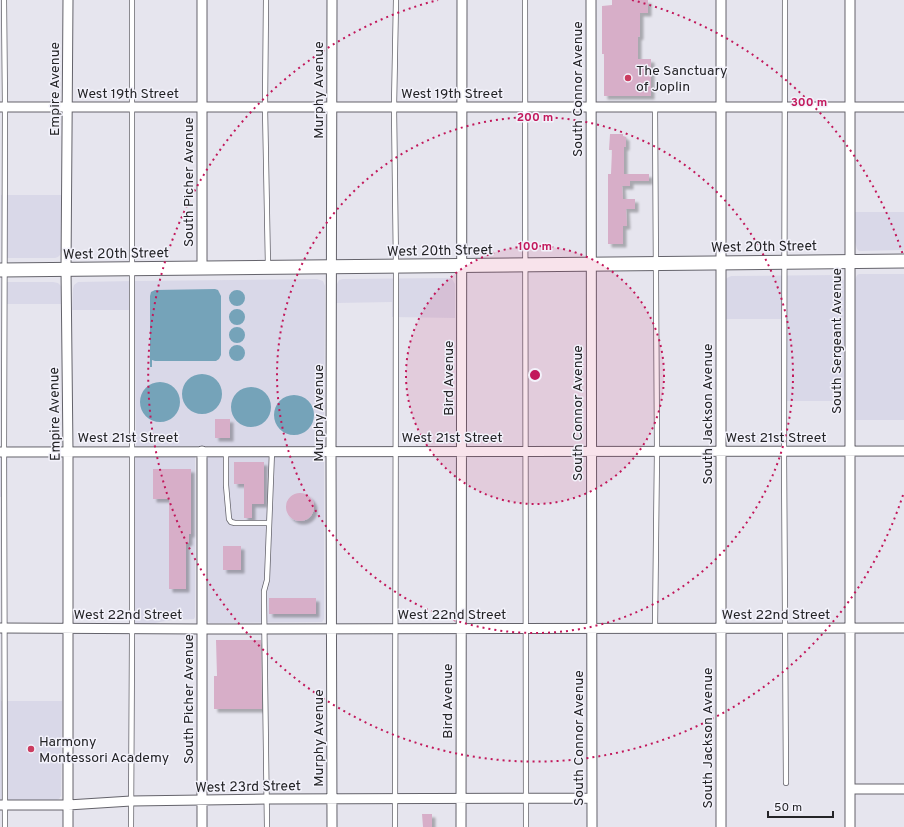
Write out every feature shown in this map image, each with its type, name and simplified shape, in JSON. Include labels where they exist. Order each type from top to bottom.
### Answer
[{"type":"main road","name":"West 20th Street","points":[[2,270],[904,261]]},
{"type":"street","name":"Empire Avenue","points":[[68,0],[66,269],[68,451],[68,827]]},
{"type":"street","name":"South Picher Avenue","points":[[202,0],[202,268]]},
{"type":"street","name":"Murphy Avenue","points":[[332,0],[332,827]]},
{"type":"street","name":"Bird Avenue","points":[[461,827],[462,0]]},
{"type":"street","name":"South Connor Avenue","points":[[591,0],[592,827]]},
{"type":"street","name":"South Jackson Avenue","points":[[721,0],[721,827]]},
{"type":"street","name":"South Sergeant Avenue","points":[[850,0],[850,827]]},
{"type":"street","name":"West 19th Street","points":[[2,107],[904,107]]},
{"type":"street","name":"South Picher Avenue","points":[[202,451],[202,827]]},
{"type":"street","name":"West 21st Street","points":[[2,452],[904,451]]},
{"type":"street","name":"West 22nd Street","points":[[2,628],[904,628]]},
{"type":"street","points":[[850,789],[904,789]]},
{"type":"street","name":"West 23rd Street","points":[[2,805],[68,805],[131,801],[267,799],[592,798]]},
{"type":"lane","points":[[4,0],[2,107],[2,805],[5,827]]},
{"type":"lane","points":[[131,827],[133,269],[132,0]]},
{"type":"lane","points":[[266,0],[265,107],[268,267]]},
{"type":"lane","points":[[394,827],[396,628],[396,266],[394,107],[396,0]]},
{"type":"lane","points":[[525,0],[526,827]]},
{"type":"lane","points":[[785,0],[784,451],[786,783]]},
{"type":"lane","points":[[655,107],[657,452],[655,628]]},
{"type":"lane","points":[[267,827],[264,591],[267,580],[272,451]]},
{"type":"lane","points":[[226,452],[226,485],[229,519],[231,522],[236,523],[269,523]]},
{"type":"shaded area","points":[[1,195],[61,195],[61,250],[58,257],[2,258]]},
{"type":"shaded area","points":[[855,212],[904,212],[904,250],[859,251],[855,242]]},
{"type":"shaded area","points":[[859,274],[904,274],[904,420],[855,420],[855,280]]},
{"type":"shaded area","points":[[838,275],[844,281],[844,401],[782,401],[782,319],[725,319],[725,281],[731,276]]},
{"type":"shaded area","points":[[317,279],[323,281],[325,286],[324,445],[320,446],[136,446],[135,310],[72,310],[73,289],[74,285],[78,282]]},
{"type":"shaded area","points":[[343,279],[452,279],[455,284],[455,318],[392,317],[392,302],[336,303],[337,284],[339,280]]},
{"type":"shaded area","points":[[7,282],[58,283],[62,288],[62,304],[7,304]]},
{"type":"shaded area","points":[[0,455],[8,455],[7,497],[0,497]]},
{"type":"shaded area","points":[[135,455],[195,456],[194,619],[171,620],[150,624],[135,624]]},
{"type":"shaded area","points":[[209,456],[324,457],[324,619],[322,622],[210,623],[207,621],[206,458]]},
{"type":"shaded area","name":"Harmony Montessori Academy","points":[[0,677],[1,701],[62,701],[61,796],[57,800],[0,800]]},
{"type":"water","points":[[155,290],[218,290],[221,296],[221,355],[219,359],[216,361],[152,360],[152,367],[150,367],[151,292]]},
{"type":"water","points":[[237,290],[244,295],[245,298],[240,305],[237,306],[230,301],[229,298],[234,291]]},
{"type":"water","points":[[237,309],[244,314],[245,317],[240,324],[237,325],[230,320],[229,317],[234,310]]},
{"type":"water","points":[[237,327],[244,332],[245,335],[240,342],[237,343],[230,338],[229,335],[234,328]]},
{"type":"water","points":[[237,345],[244,350],[245,353],[240,360],[237,361],[230,356],[229,353],[234,346]]},
{"type":"water","points":[[206,374],[213,377],[219,383],[222,394],[221,402],[213,411],[206,414],[198,414],[191,411],[183,402],[182,390],[185,383],[194,375]]},
{"type":"water","points":[[164,382],[171,385],[177,391],[180,402],[179,410],[171,419],[164,422],[156,422],[149,419],[141,410],[140,398],[143,391],[152,383]]},
{"type":"water","points":[[255,387],[262,390],[268,396],[271,407],[270,415],[262,424],[255,427],[247,427],[240,424],[232,415],[231,403],[234,396],[243,388]]},
{"type":"water","points":[[298,395],[305,398],[311,404],[314,415],[313,423],[305,432],[298,435],[290,435],[283,432],[275,423],[274,411],[277,404],[286,396]]},
{"type":"building","points":[[612,0],[648,0],[648,13],[640,13],[638,59],[651,59],[651,96],[604,96],[602,6],[612,5]]},
{"type":"building","points":[[610,134],[623,134],[623,136],[626,137],[626,147],[624,147],[624,174],[649,174],[649,181],[630,181],[630,186],[622,186],[623,199],[635,199],[635,209],[626,209],[627,226],[623,226],[623,244],[608,244],[608,174],[611,174],[612,150],[609,150]]},
{"type":"building","points":[[215,419],[230,419],[230,438],[215,438]]},
{"type":"building","points":[[234,462],[264,462],[264,504],[252,504],[252,518],[244,518],[244,484],[234,484]]},
{"type":"building","points":[[153,469],[191,469],[191,534],[189,534],[189,542],[186,543],[186,589],[169,589],[169,499],[153,499]]},
{"type":"building","points":[[300,493],[310,497],[314,507],[310,517],[300,521],[290,517],[286,507],[290,497]]},
{"type":"building","points":[[223,546],[241,546],[241,570],[223,570]]},
{"type":"building","points":[[269,598],[316,598],[316,614],[269,614]]},
{"type":"building","points":[[216,640],[261,640],[262,709],[214,709],[214,676],[217,676]]},
{"type":"building","points":[[422,814],[432,814],[432,827],[423,827]]},
{"type":"place","name":"The Sanctuary of Joplin","points":[[628,78]]},
{"type":"place","name":"Harmony Montessori Academy","points":[[31,749]]}]
